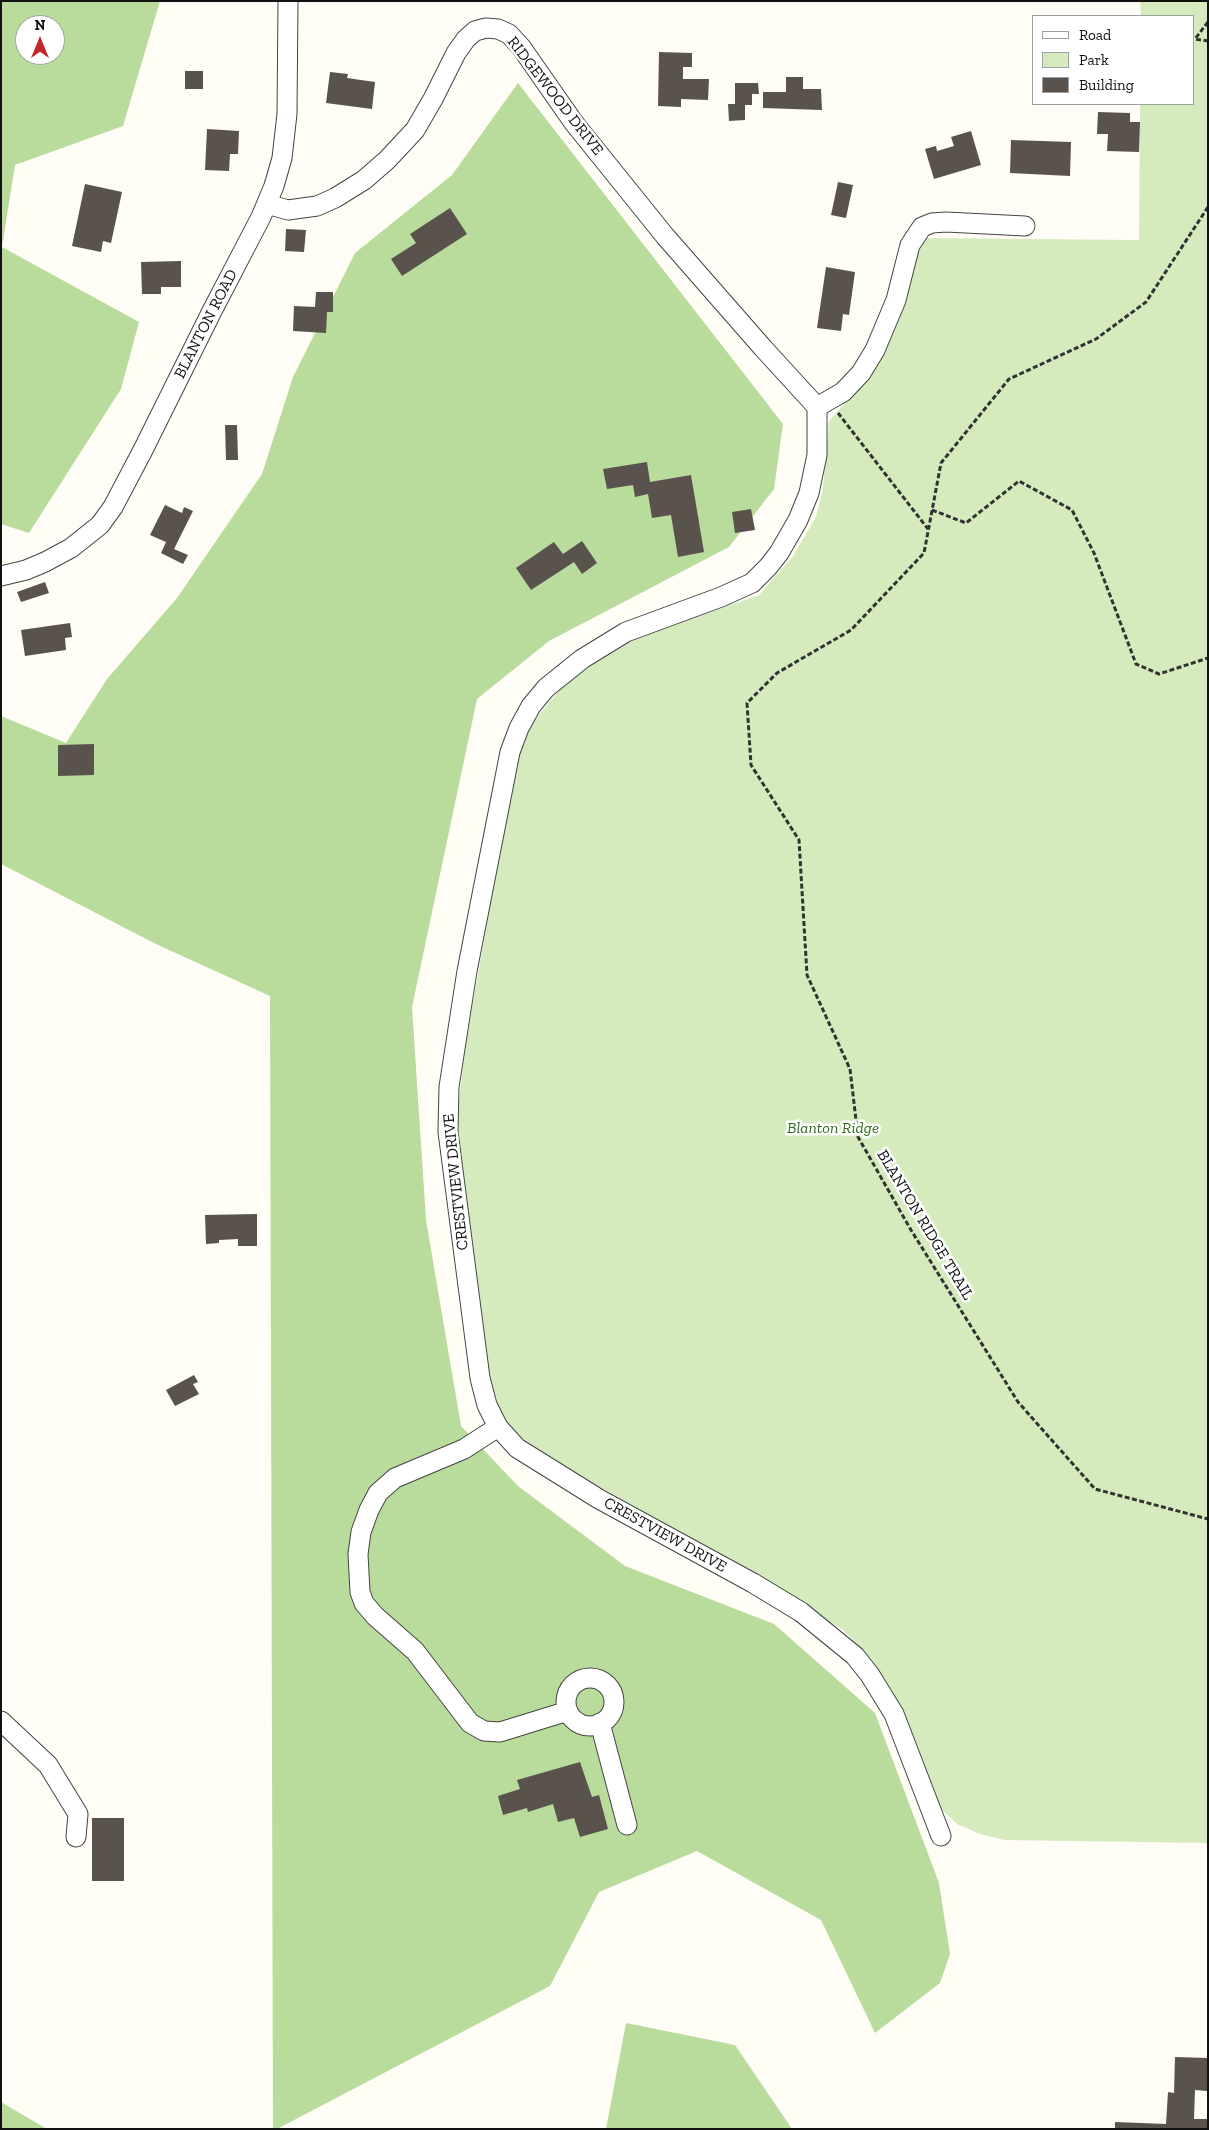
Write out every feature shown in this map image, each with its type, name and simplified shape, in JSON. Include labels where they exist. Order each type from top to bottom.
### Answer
[{"type":"street","name":"BLANTON ROAD","points":[[1,576],[26,570],[71,548],[100,525],[113,507],[267,204],[282,158],[287,114],[288,1]]},
{"type":"street","name":"RIDGEWOOD DRIVE","points":[[267,204],[288,210],[310,208],[335,198],[364,180],[387,160],[415,130],[433,99],[456,52],[466,39],[475,31],[486,28],[498,29],[509,34],[521,47],[574,123],[665,236],[762,348],[823,404]]},
{"type":"street","points":[[823,404],[843,392],[861,373],[875,350],[896,300],[910,245],[922,228],[932,223],[946,222],[1024,226]]},
{"type":"street","name":"CRESTVIEW DRIVE","points":[[823,404],[817,455],[809,493],[798,520],[779,553],[768,567],[752,583],[722,597],[626,632],[582,659],[546,688],[531,706],[519,728],[510,752],[467,971],[454,1052],[448,1132],[480,1378],[487,1405],[498,1426],[517,1448],[599,1499],[753,1583],[801,1612],[854,1656],[870,1674],[894,1714],[941,1836]]},
{"type":"street","points":[[498,1426],[464,1449],[395,1478],[378,1494],[369,1510],[362,1532],[358,1554],[360,1592],[364,1603],[375,1616],[415,1651],[470,1722],[484,1731],[500,1732],[568,1711]]},
{"type":"street","points":[[590,1678],[597,1680],[610,1689],[613,1705],[606,1719],[600,1723],[584,1725],[577,1722],[568,1711],[566,1696],[575,1683],[590,1678]]},
{"type":"street","points":[[1,1721],[48,1765],[78,1814],[76,1837]]},
{"type":"street","points":[[600,1723],[627,1825]]},
{"type":"path","points":[[1208,22],[1195,39],[1208,41]]},
{"type":"path","name":"BLANTON RIDGE TRAIL","points":[[1208,207],[1146,302],[1096,338],[1009,379],[941,463],[924,553],[850,630],[777,673],[747,703],[751,765],[799,840],[807,975],[850,1069],[858,1138],[911,1230],[1018,1402],[1095,1489],[1208,1519]]},
{"type":"path","points":[[823,404],[928,529]]},
{"type":"path","points":[[932,510],[966,523],[1019,481],[1072,510],[1094,553],[1136,664],[1159,674],[1208,658]]},
{"type":"green space","points":[[1,1],[160,1],[123,126],[15,165],[2,247],[139,322],[121,389],[29,533],[1,524]]},
{"type":"green space","name":"Blanton Ridge","points":[[700,1],[1208,1],[1208,1843],[1004,1840],[980,1834],[957,1824],[939,1807],[905,1717],[872,1660],[843,1630],[684,1534],[545,1456],[516,1436],[502,1420],[492,1396],[485,1364],[458,1144],[459,1103],[465,1047],[516,761],[525,732],[566,682],[589,665],[636,638],[759,595],[793,556],[816,517],[823,488],[829,421],[857,390],[895,329],[921,238],[1139,240],[1140,105],[1194,105],[1194,15],[1141,15],[1140,2]]},
{"type":"green space","points":[[518,83],[783,424],[774,489],[729,547],[549,641],[477,699],[412,1007],[426,1220],[461,1426],[518,1486],[625,1566],[774,1624],[875,1713],[939,1883],[950,1954],[940,1983],[875,2033],[821,1920],[697,1851],[599,1892],[550,1986],[277,2129],[273,2129],[270,996],[156,944],[1,864],[1,716],[66,743],[107,679],[177,598],[262,474],[293,377],[355,253],[452,175]]},
{"type":"green space","points":[[626,2023],[735,2045],[792,2129],[606,2129]]},
{"type":"green space","points":[[1,2102],[47,2129],[1,2129]]},
{"type":"building","points":[[659,52],[692,53],[692,67],[683,67],[683,79],[709,79],[708,100],[681,99],[681,107],[658,106]]},
{"type":"building","points":[[185,71],[203,71],[203,89],[185,89]]},
{"type":"building","points":[[330,72],[348,74],[347,78],[375,82],[372,109],[326,103]]},
{"type":"building","points":[[786,77],[803,77],[803,89],[821,89],[822,110],[763,108],[763,92],[786,92]]},
{"type":"building","points":[[735,83],[758,83],[759,94],[752,94],[752,105],[745,105],[745,120],[729,121],[728,104],[735,104]]},
{"type":"building","points":[[1098,112],[1130,113],[1130,122],[1140,122],[1139,152],[1107,151],[1108,134],[1097,134]]},
{"type":"building","points":[[207,129],[239,131],[238,154],[230,154],[229,171],[205,170]]},
{"type":"building","points":[[971,131],[981,165],[934,179],[925,149],[936,146],[937,151],[954,146],[951,137]]},
{"type":"building","points":[[1011,140],[1071,142],[1070,176],[1010,173]]},
{"type":"building","points":[[838,182],[853,185],[846,218],[831,215]]},
{"type":"building","points":[[85,184],[122,192],[111,243],[103,241],[101,252],[72,246]]},
{"type":"building","points":[[450,208],[467,234],[402,276],[391,259],[416,243],[410,234]]},
{"type":"building","points":[[286,229],[306,230],[304,252],[285,251]]},
{"type":"building","points":[[181,261],[181,287],[161,287],[161,294],[142,294],[141,262]]},
{"type":"building","points":[[826,267],[855,272],[849,315],[843,314],[841,331],[817,328]]},
{"type":"building","points":[[316,292],[333,292],[333,312],[327,312],[326,333],[293,331],[294,306],[315,307]]},
{"type":"building","points":[[225,425],[237,425],[238,460],[226,460]]},
{"type":"building","points":[[647,462],[650,482],[691,475],[704,552],[678,557],[671,515],[652,518],[648,494],[635,497],[633,485],[607,489],[603,469]]},
{"type":"building","points":[[165,505],[182,513],[184,507],[193,511],[174,549],[188,555],[183,564],[161,553],[166,542],[150,535]]},
{"type":"building","points":[[751,509],[755,530],[735,533],[732,512]]},
{"type":"building","points":[[582,541],[597,563],[582,574],[574,562],[531,590],[516,568],[554,542],[563,554]]},
{"type":"building","points":[[45,582],[49,593],[21,602],[17,592]]},
{"type":"building","points":[[70,623],[72,637],[65,638],[66,650],[25,656],[21,630]]},
{"type":"building","points":[[94,744],[94,775],[58,776],[58,745]]},
{"type":"building","points":[[257,1214],[257,1246],[238,1246],[238,1239],[219,1240],[219,1243],[206,1244],[205,1215]]},
{"type":"building","points":[[194,1375],[198,1382],[193,1384],[199,1394],[175,1406],[166,1390]]},
{"type":"building","points":[[580,1762],[592,1797],[599,1795],[608,1829],[580,1837],[574,1818],[558,1822],[553,1804],[528,1812],[527,1808],[503,1815],[498,1796],[520,1789],[517,1780]]},
{"type":"building","points":[[92,1818],[124,1818],[124,1881],[92,1881]]},
{"type":"building","points":[[1175,2057],[1208,2058],[1207,2091],[1195,2090],[1194,2119],[1208,2119],[1208,2129],[1115,2129],[1115,2122],[1166,2124],[1168,2092],[1174,2093]]}]
